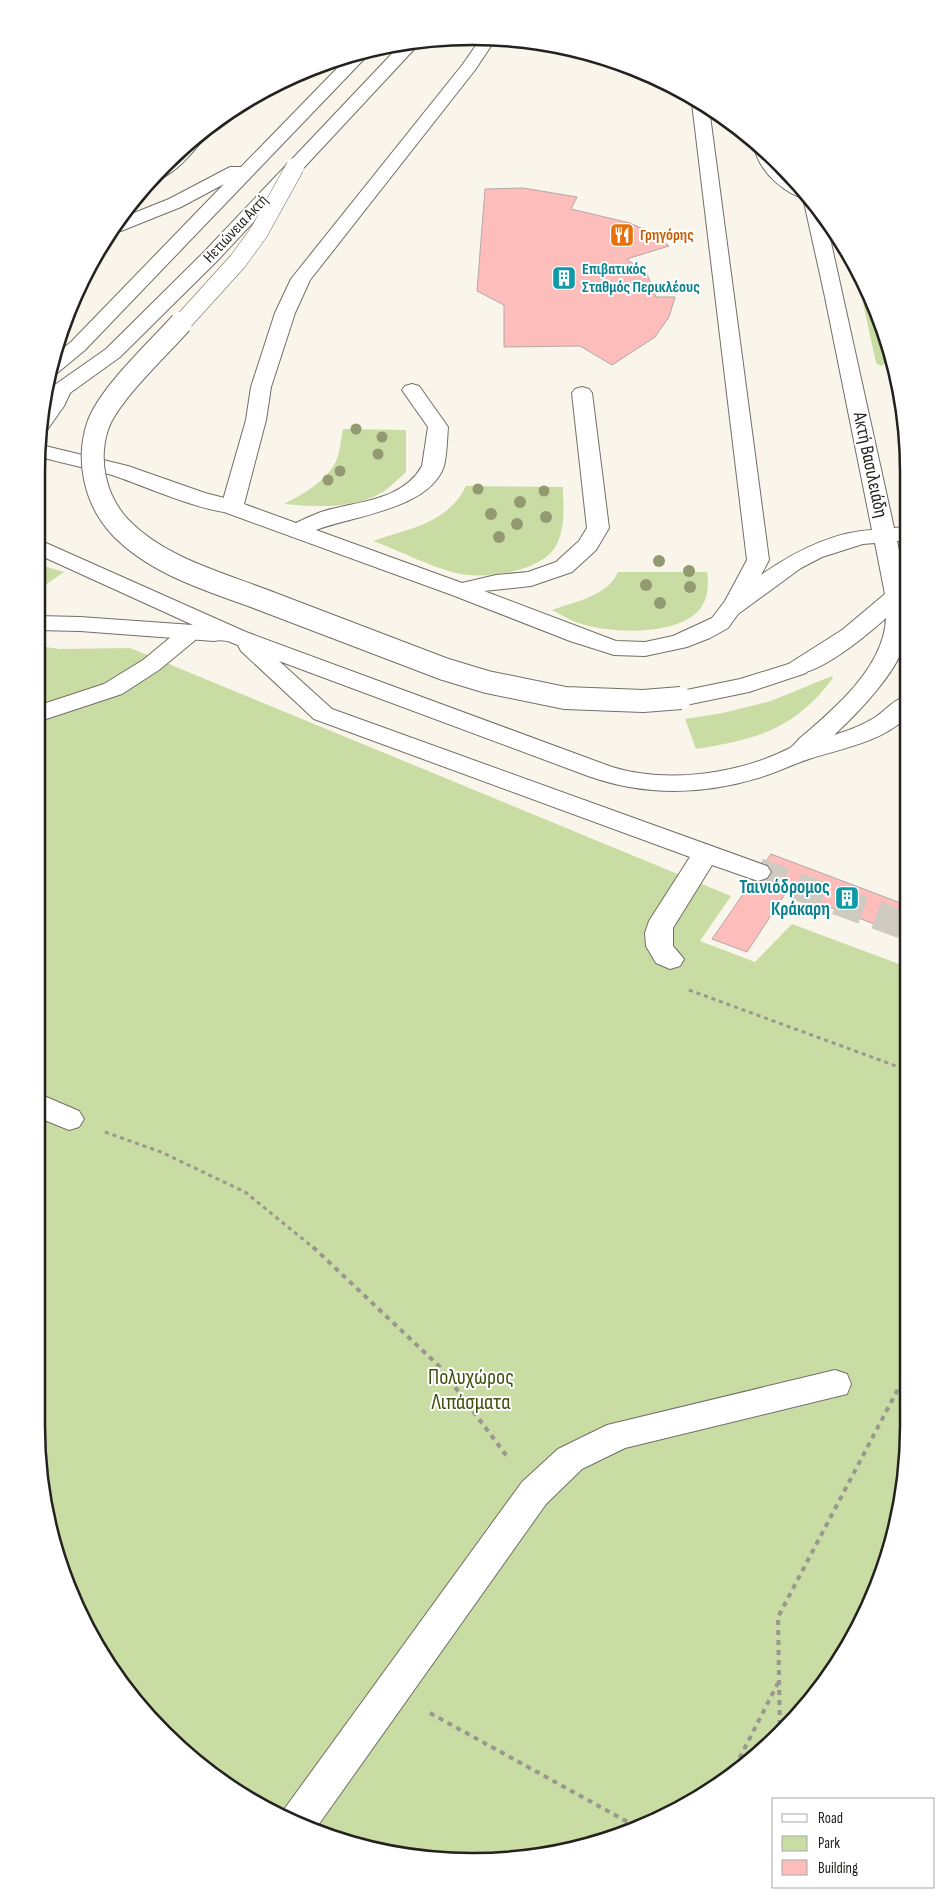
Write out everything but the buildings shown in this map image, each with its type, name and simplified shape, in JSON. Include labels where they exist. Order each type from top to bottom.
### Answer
[{"type":"main road","points":[[232,507],[256,420],[261,387],[285,313],[301,279],[469,67],[483,45]]},
{"type":"main road","name":"Ηετιώνεια Ακτή","points":[[52,397],[113,353],[211,256],[403,51]]},
{"type":"main road","name":"Ηετιώνεια Ακτή","points":[[60,361],[78,346],[351,63]]},
{"type":"main road","points":[[46,452],[120,471],[188,495],[232,507],[460,590],[552,627],[614,648],[645,649],[679,642],[702,634],[720,624],[748,580],[758,560],[701,111]]},
{"type":"main road","points":[[126,222],[174,203],[260,159]]},
{"type":"main road","points":[[768,164],[769,167],[783,178]]},
{"type":"main road","points":[[295,166],[259,232],[238,261],[107,405],[96,426],[93,446],[93,475],[98,496],[111,517],[131,537],[154,554],[183,569],[444,669],[514,688],[565,698],[643,701],[712,694],[756,684],[798,668],[836,646],[872,619],[897,595]]},
{"type":"main road","name":"Ακτή Βασιλειάδη","points":[[798,754],[851,707],[879,669],[896,632],[895,534],[817,220]]},
{"type":"main road","points":[[297,530],[329,517],[366,510],[394,500],[407,494],[428,475],[433,466],[438,426],[412,390]]},
{"type":"main road","points":[[460,590],[496,582],[531,579],[564,567],[588,545],[598,528],[582,393]]},
{"type":"main road","points":[[50,412],[54,406],[52,397]]},
{"type":"main road","points":[[730,609],[793,563],[814,552],[860,537],[895,534]]},
{"type":"main road","points":[[45,550],[238,637],[614,776],[669,783],[722,779],[861,736],[894,717],[900,710]]},
{"type":"main road","points":[[45,623],[80,624],[238,637],[323,714],[758,872]]},
{"type":"main road","points":[[45,711],[113,690],[151,665],[191,632]]},
{"type":"main road","points":[[670,960],[662,954],[657,942],[659,928],[706,852]]},
{"type":"main road","points":[[45,1108],[69,1119]]},
{"type":"main road","points":[[301,1816],[534,1493],[570,1459],[619,1435],[835,1384]]},
{"type":"path","points":[[685,988],[900,1067]]},
{"type":"path","points":[[69,1119],[161,1152],[245,1192],[325,1257],[440,1367],[534,1493]]},
{"type":"path","points":[[780,1723],[778,1617],[900,1385]]},
{"type":"path","points":[[738,1760],[779,1682]]},
{"type":"path","points":[[391,1691],[629,1823]]},
{"type":"green space","points":[[863,303],[877,335],[885,362],[881,366],[876,363]]},
{"type":"green space","points":[[343,429],[406,430],[406,472],[383,492],[357,502],[333,506],[284,504],[321,481],[332,468],[338,454]]},
{"type":"green space","points":[[466,486],[563,487],[563,522],[560,537],[550,554],[540,561],[512,572],[468,575],[425,563],[373,541],[414,528],[438,517],[449,509]]},
{"type":"green space","points":[[45,566],[64,572],[45,585]]},
{"type":"green space","points":[[618,572],[707,572],[708,587],[700,609],[689,618],[675,625],[659,629],[622,631],[605,629],[573,621],[552,610],[580,601],[599,592],[607,587]]},
{"type":"green space","name":"Πολυχώρος Λιπάσματα","points":[[45,647],[60,649],[130,648],[731,896],[700,941],[755,962],[792,924],[900,964],[899,1453],[892,1509],[877,1563],[856,1615],[828,1663],[812,1686],[775,1728],[733,1765],[710,1781],[662,1809],[636,1820],[610,1830],[556,1845],[500,1852],[472,1853],[445,1852],[389,1845],[335,1830],[309,1820],[283,1809],[235,1781],[212,1765],[170,1728],[133,1686],[117,1663],[89,1615],[78,1589],[68,1563],[53,1509],[46,1453],[45,1426]]},
{"type":"green space","points":[[832,676],[833,678],[819,695],[804,709],[774,729],[738,741],[696,749],[685,719],[723,713],[771,701]]},
{"type":"tunnel","points":[[758,872],[900,924]]},
{"type":"place","name":"Γρηγόρης","points":[[622,235]]},
{"type":"place","name":"Επιβατικός Σταθμός Περικλέους","points":[[564,278]]},
{"type":"place","name":"Ταινιόδρομος Κράκαρη","points":[[847,898]]}]
